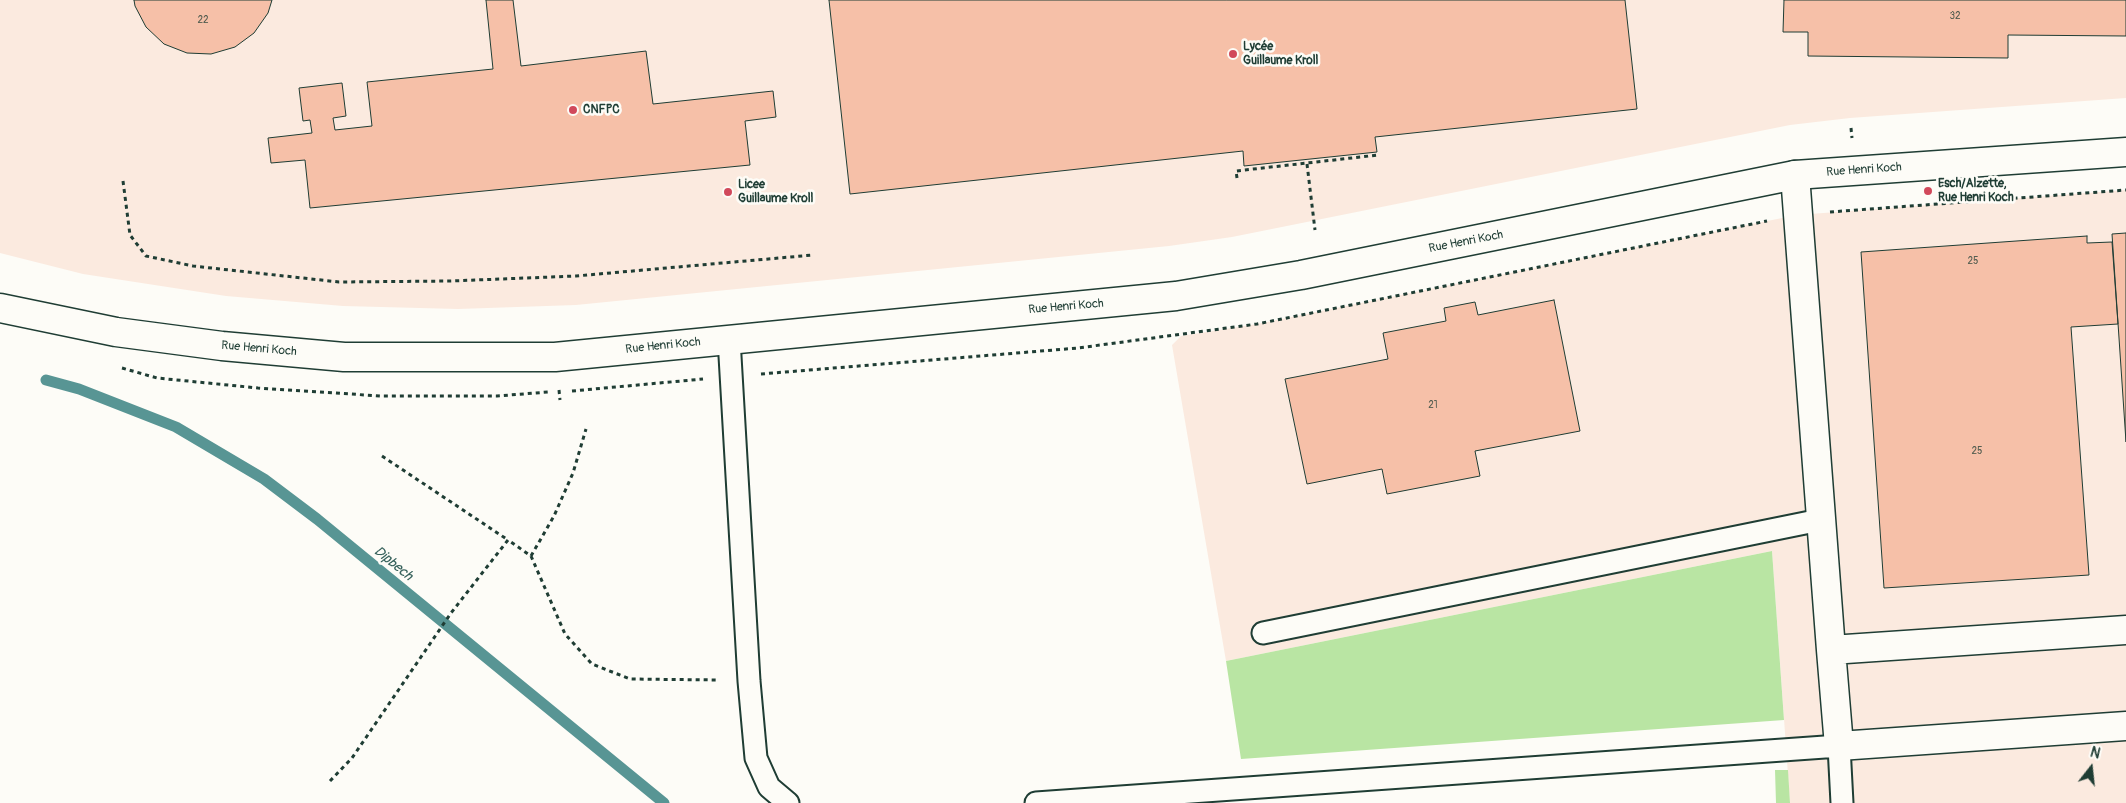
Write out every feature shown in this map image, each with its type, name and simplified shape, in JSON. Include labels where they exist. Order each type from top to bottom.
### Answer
[{"type":"street","name":"Rue Henri Koch","points":[[0,308],[116,332],[222,346],[344,357],[555,357],[1176,296],[1293,276],[1795,175],[2126,152]]},
{"type":"street","points":[[1795,175],[1820,520],[1839,746],[2126,726]]},
{"type":"street","points":[[1831,650],[2126,630]]},
{"type":"lane","points":[[729,339],[749,681],[756,758],[769,787],[788,803]]},
{"type":"lane","points":[[1263,633],[1820,520]]},
{"type":"lane","points":[[1036,803],[1839,746],[1842,803]]},
{"type":"path","points":[[1237,178],[1236,171],[1378,156]]},
{"type":"path","points":[[1307,164],[1315,230]]},
{"type":"path","points":[[123,181],[130,235],[146,256],[193,266],[261,274],[339,282],[451,281],[576,276],[813,255]]},
{"type":"path","points":[[531,556],[554,516],[572,473],[586,429]]},
{"type":"path","points":[[382,456],[531,556],[565,634],[592,664],[630,679],[749,681]]},
{"type":"path","points":[[330,781],[352,758],[450,612],[508,540]]},
{"type":"shaded area","name":"Licee Guillaume Kroll","points":[[0,0],[2126,0],[2126,98],[1850,118],[1790,125],[1232,237],[1169,246],[576,305],[458,309],[343,306],[226,296],[83,274],[0,253]]},
{"type":"shaded area","points":[[2126,190],[2126,803],[1790,803],[1772,551],[1226,661],[1172,345],[1181,336],[1257,324],[1797,215]]},
{"type":"green space","points":[[1772,551],[1784,720],[1241,759],[1226,661]]},
{"type":"green space","points":[[1775,770],[1788,770],[1790,803],[1776,803]]},
{"type":"building","points":[[134,0],[272,0],[268,13],[254,33],[235,47],[211,54],[187,53],[164,44],[146,27],[135,6]]},
{"type":"building","name":"CNFPC","points":[[486,0],[513,0],[521,66],[646,51],[653,104],[773,91],[776,117],[745,121],[750,165],[310,208],[305,160],[271,163],[268,138],[312,133],[310,120],[303,121],[299,88],[342,83],[346,116],[333,118],[335,130],[372,126],[367,82],[493,69]]},
{"type":"building","name":"Lycée Guillaume Kroll","points":[[829,0],[1625,0],[1637,109],[1375,137],[1377,152],[1244,166],[1243,151],[850,194]]},
{"type":"building","points":[[1784,0],[2126,0],[2126,36],[2008,35],[2008,58],[1808,56],[1808,32],[1783,32]]},
{"type":"building","points":[[2126,233],[2126,442],[2112,234]]},
{"type":"building","points":[[2087,236],[2087,243],[2112,242],[2118,324],[2071,327],[2089,575],[1884,588],[1861,252]]},
{"type":"building","points":[[1554,300],[1580,431],[1475,451],[1480,476],[1387,494],[1382,469],[1307,484],[1285,379],[1388,359],[1383,333],[1446,321],[1444,308],[1475,302],[1478,315]]},
{"type":"waterway","name":"Dipbech","points":[[46,380],[79,389],[176,427],[264,479],[317,519],[664,803]]},
{"type":"place","name":"Lycée Guillaume Kroll","points":[[1233,54]]},
{"type":"place","name":"CNFPC","points":[[573,110]]},
{"type":"place","name":"Esch/Alzette, Rue Henri Koch","points":[[1928,191]]},
{"type":"place","name":"Licee Guillaume Kroll","points":[[728,192]]}]
